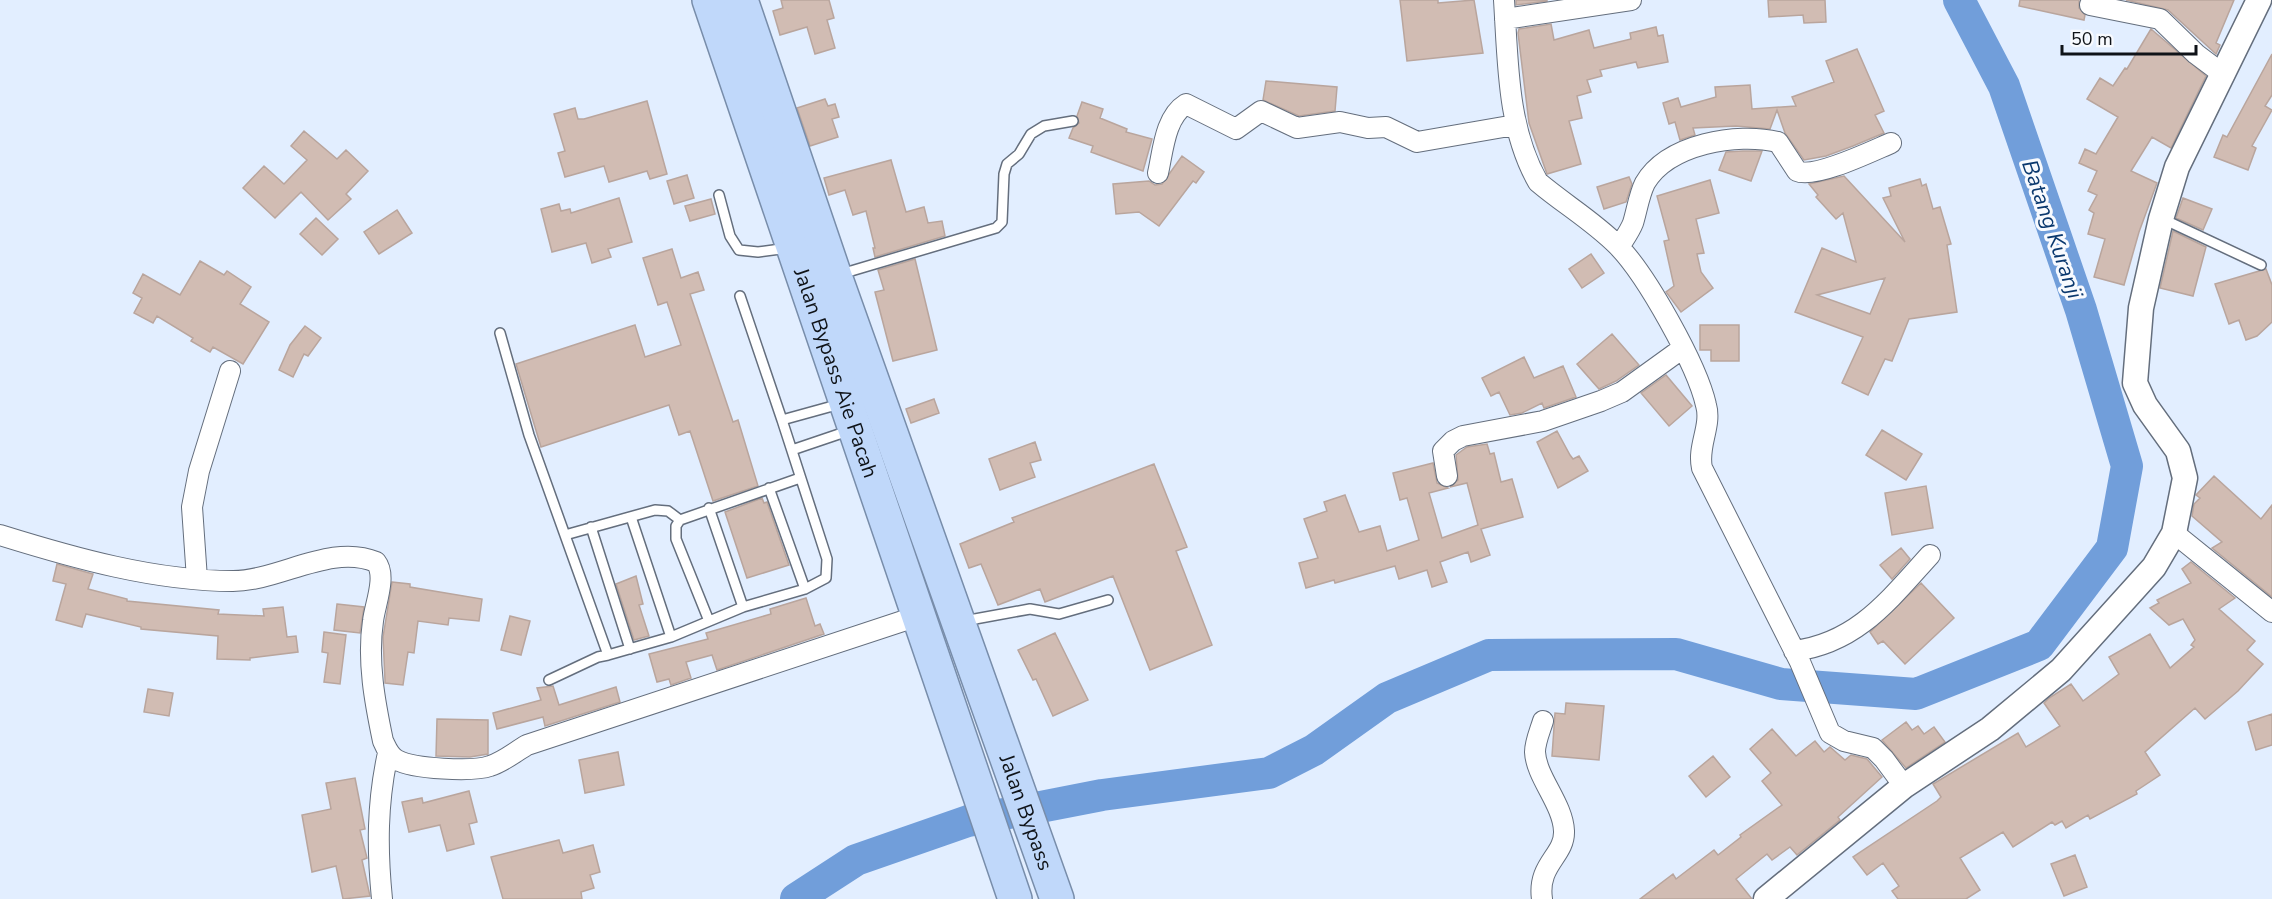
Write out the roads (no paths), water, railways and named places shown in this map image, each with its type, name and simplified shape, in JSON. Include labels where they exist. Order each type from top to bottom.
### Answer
[{"type":"highway","name":"Jalan Bypass Aie Pacah","points":[[709,0],[852,415],[962,749]]},
{"type":"highway","name":"Jalan Bypass","points":[[741,0],[836,276],[1056,895]]},
{"type":"highway","name":"Jalan Bypass","points":[[962,749],[1015,899]]},
{"type":"street","points":[[1631,0],[1504,9],[1515,124],[1526,156],[1538,182],[1619,247],[1660,307],[1683,348],[1707,405],[1708,416],[1700,458],[1702,468],[1797,656],[1822,718],[1830,732],[1836,737],[1873,748],[1904,786]]},
{"type":"street","points":[[1766,899],[1904,786],[1990,729],[2061,670],[2154,567],[2174,533],[2185,477],[2178,451],[2145,405],[2135,384],[2141,308],[2161,219],[2177,167],[2259,0]]},
{"type":"street","points":[[2090,5],[2160,19],[2196,54],[2224,75]]},
{"type":"street","points":[[1158,173],[1170,124],[1180,108],[1186,104],[1236,129],[1261,111],[1297,128],[1340,122],[1368,128],[1386,127],[1417,142],[1515,124]]},
{"type":"street","points":[[1619,247],[1632,226],[1644,185],[1669,158],[1723,139],[1769,140],[1778,142],[1797,171],[1807,172],[1851,161],[1891,143]]},
{"type":"street","points":[[1447,476],[1443,451],[1453,441],[1463,436],[1543,421],[1601,401],[1622,392],[1683,348]]},
{"type":"street","points":[[197,579],[192,542],[193,498],[207,442],[230,371]]},
{"type":"street","points":[[2174,533],[2272,612]]},
{"type":"street","points":[[0,535],[51,551],[126,568],[197,579],[234,581],[332,559],[354,557],[376,562],[381,573],[372,626],[371,664],[379,722],[388,753],[380,788],[377,821],[382,899]]},
{"type":"street","points":[[1797,656],[1861,626],[1930,555]]},
{"type":"street","points":[[388,753],[406,764],[457,769],[490,766],[527,745],[918,616]]},
{"type":"street","points":[[1542,899],[1540,886],[1542,874],[1564,840],[1564,829],[1535,753],[1543,721]]},
{"type":"lane","points":[[836,276],[996,228],[1002,222],[1004,174],[1007,164],[1019,154],[1031,134],[1044,126],[1073,120]]},
{"type":"lane","points":[[719,195],[730,236],[740,249],[758,252],[793,247]]},
{"type":"lane","points":[[2161,219],[2261,265]]},
{"type":"lane","points":[[549,680],[598,657],[671,637],[743,607],[805,589],[822,582],[828,570],[792,450],[740,296]]},
{"type":"lane","points":[[500,333],[529,435],[608,655]]},
{"type":"lane","points":[[782,420],[852,415]]},
{"type":"lane","points":[[792,450],[852,415]]},
{"type":"lane","points":[[709,621],[676,538],[676,526],[680,520],[709,508],[800,478]]},
{"type":"lane","points":[[769,488],[805,589]]},
{"type":"lane","points":[[709,508],[743,607]]},
{"type":"lane","points":[[565,535],[662,510],[680,520]]},
{"type":"lane","points":[[631,517],[671,637]]},
{"type":"lane","points":[[591,527],[630,650]]},
{"type":"lane","points":[[960,623],[1030,609],[1059,614],[1108,600]]},
{"type":"waterway","name":"Batang Kuranji","points":[[796,899],[856,860],[968,821],[1102,795],[1269,773],[1314,750],[1387,698],[1489,655],[1676,654],[1781,684],[1916,694],[2039,645],[2112,548],[2127,466],[2081,310],[2004,86],[1959,0]]}]
